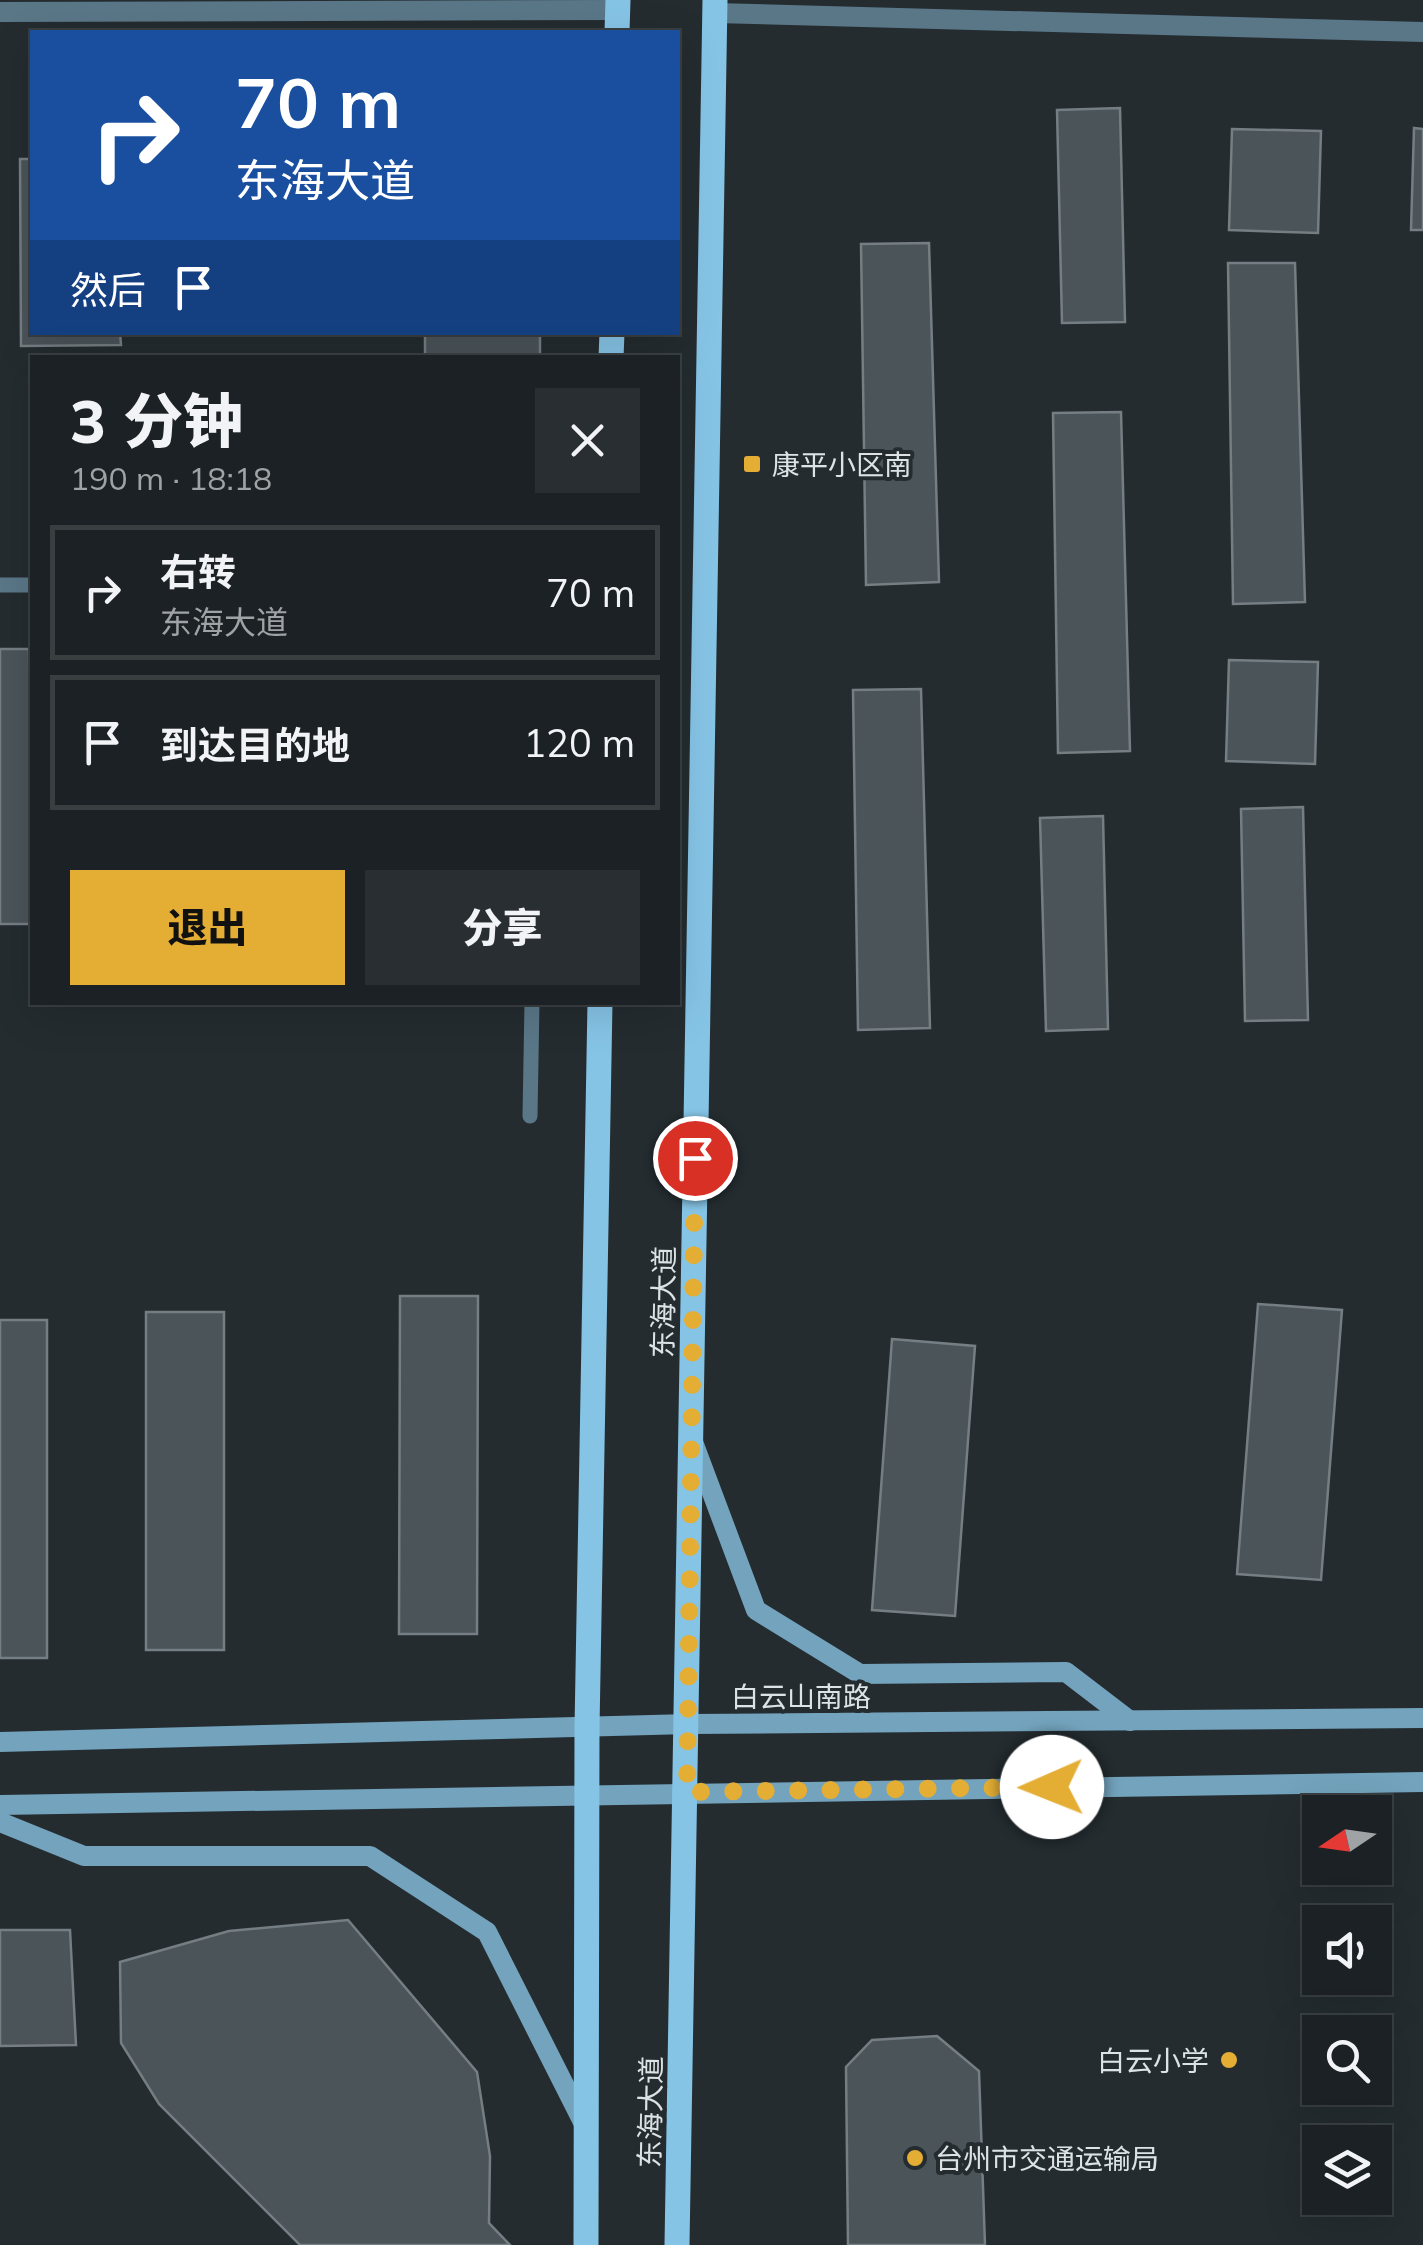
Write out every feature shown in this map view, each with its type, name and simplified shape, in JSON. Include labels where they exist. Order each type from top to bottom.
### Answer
[{"type":"main road","name":"东海大道","points":[[677,2245],[690,1724],[690,1434],[715,6]]},
{"type":"main road","points":[[586,2245],[587,1728],[600,1005]]},
{"type":"main road","points":[[690,1434],[756,1610],[860,1674],[1066,1672],[1130,1721]]},
{"type":"main road","name":"白云山南路","points":[[0,1742],[690,1724],[1423,1718]]},
{"type":"main road","points":[[0,1805],[1423,1782]]},
{"type":"main road","points":[[0,1822],[84,1856],[370,1856],[487,1932],[587,2130]]},
{"type":"street","points":[[715,6],[1423,32]]},
{"type":"street","points":[[0,12],[618,14]]},
{"type":"lane","points":[[0,585],[30,585]]},
{"type":"lane","points":[[530,1116],[532,1005]]},
{"type":"building","points":[[1120,108],[1125,322],[1062,323],[1057,110]]},
{"type":"building","points":[[1414,128],[1423,129],[1423,230],[1411,230]]},
{"type":"building","points":[[1232,129],[1321,131],[1318,233],[1229,230]]},
{"type":"building","points":[[20,159],[30,159],[30,335],[120,335],[121,345],[21,346]]},
{"type":"building","points":[[929,243],[939,582],[866,585],[861,244]]},
{"type":"building","points":[[1228,263],[1295,263],[1305,602],[1233,604]]},
{"type":"building","points":[[425,335],[540,335],[540,355],[425,355]]},
{"type":"building","points":[[1121,412],[1130,751],[1058,753],[1053,413]]},
{"type":"building","points":[[0,649],[29,649],[30,924],[0,924]]},
{"type":"building","points":[[1229,660],[1318,662],[1315,764],[1226,761]]},
{"type":"building","points":[[921,689],[930,1028],[858,1030],[853,690]]},
{"type":"building","points":[[1303,807],[1308,1020],[1245,1021],[1241,809]]},
{"type":"building","points":[[1103,816],[1108,1029],[1046,1031],[1040,818]]},
{"type":"building","points":[[400,1296],[478,1296],[477,1634],[399,1634]]},
{"type":"building","points":[[1258,1304],[1342,1310],[1321,1580],[1237,1574]]},
{"type":"building","points":[[146,1312],[224,1312],[224,1650],[146,1650]]},
{"type":"building","points":[[0,1320],[47,1320],[47,1658],[0,1658]]},
{"type":"building","points":[[892,1339],[975,1346],[955,1616],[872,1610]]},
{"type":"building","points":[[348,1920],[477,2072],[490,2156],[489,2223],[510,2245],[300,2245],[159,2104],[121,2043],[120,1962],[229,1931]]},
{"type":"building","points":[[0,1930],[70,1930],[76,2045],[0,2046]]},
{"type":"building","name":"台州市交通运输局","points":[[937,2036],[979,2071],[985,2245],[848,2245],[846,2067],[872,2040]]},
{"type":"place","name":"康平小区南","points":[[752,464]]},
{"type":"place","name":"白云小学","points":[[1229,2060]]},
{"type":"place","name":"台州市交通运输局","points":[[915,2158]]},
{"type":"route","points":[[695,1158],[687,1792],[1052,1787]]}]
